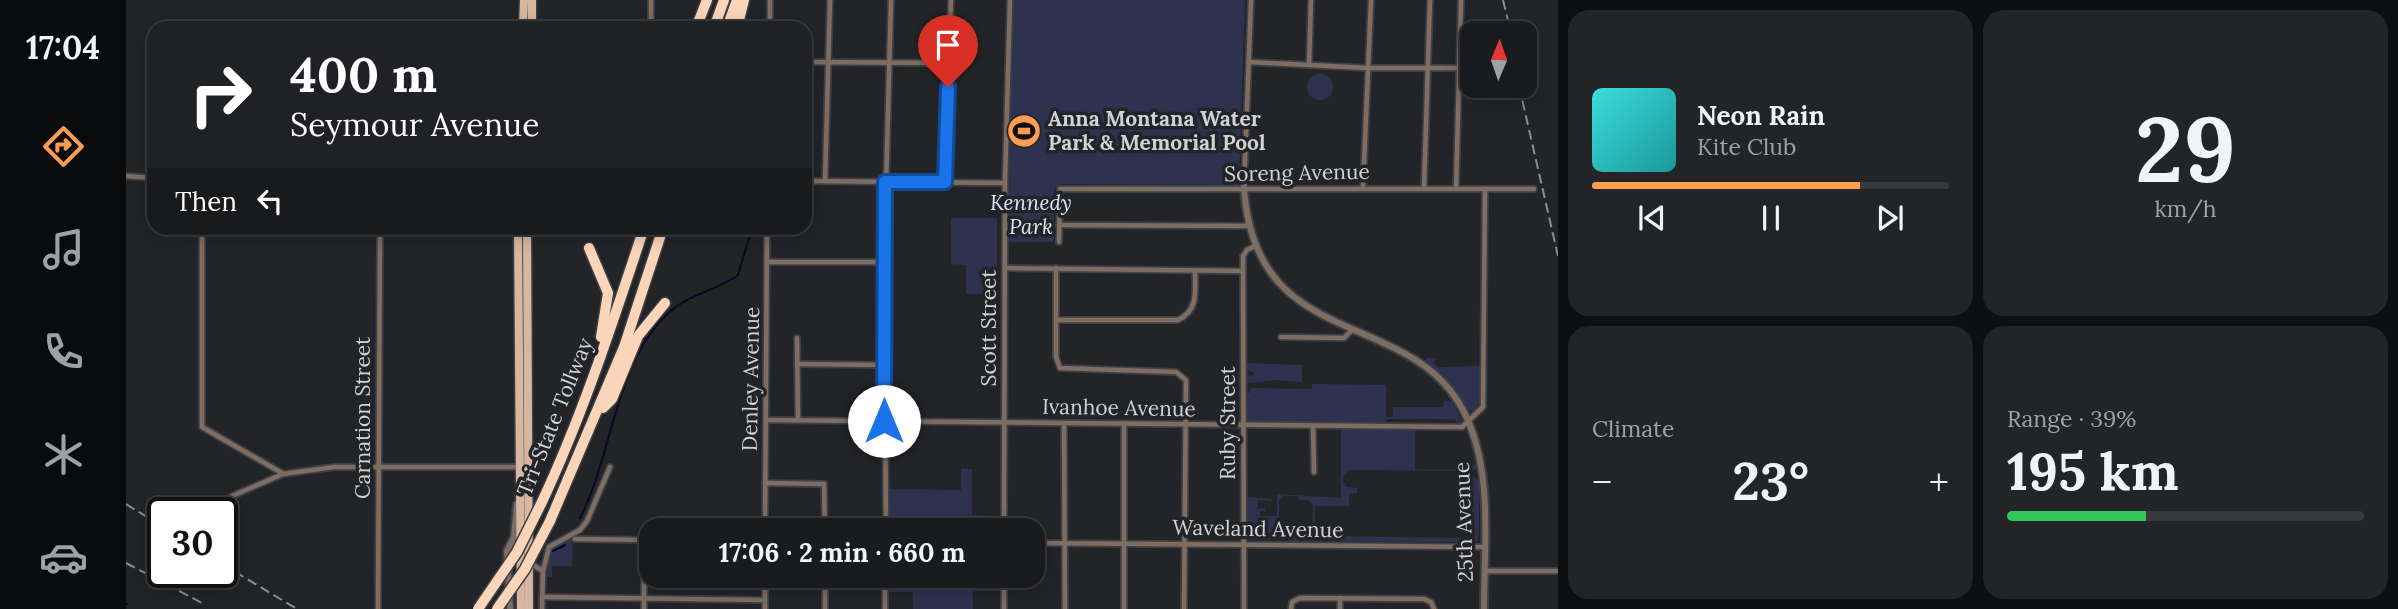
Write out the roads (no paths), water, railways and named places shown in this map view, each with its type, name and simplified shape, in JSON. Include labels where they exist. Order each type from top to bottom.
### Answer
[{"type":"highway","points":[[699,21],[709,0]]},
{"type":"highway","points":[[703,21],[709,0]]},
{"type":"highway","points":[[716,21],[724,0]]},
{"type":"highway","points":[[730,21],[737,0]]},
{"type":"highway","points":[[739,21],[744,0]]},
{"type":"highway","name":"Tri-State Tollway","points":[[478,609],[517,552],[564,455],[643,235]]},
{"type":"highway","name":"Tri-State Tollway","points":[[497,609],[525,569],[550,521],[598,414],[624,347],[661,235]]},
{"type":"highway","points":[[589,248],[608,293],[597,368]]},
{"type":"highway","points":[[598,414],[611,399],[643,327],[665,303]]},
{"type":"main road","points":[[523,21],[524,0]]},
{"type":"main road","points":[[531,21],[532,0]]},
{"type":"main road","points":[[518,235],[522,467],[529,563],[525,606]]},
{"type":"main road","points":[[525,606],[519,489],[522,467],[527,235]]},
{"type":"street","points":[[651,0],[651,21]]},
{"type":"street","points":[[770,0],[770,21]]},
{"type":"street","points":[[825,181],[830,0]]},
{"type":"street","points":[[886,518],[884,262],[891,0]]},
{"type":"street","points":[[945,182],[951,0]]},
{"type":"street","name":"Scott Street","points":[[1004,518],[1004,268],[1010,0]]},
{"type":"street","name":"25th Avenue","points":[[1251,0],[1244,187],[1256,245],[1273,273],[1295,298],[1319,315],[1396,349],[1426,368],[1455,398],[1469,423],[1483,476],[1484,609]]},
{"type":"street","points":[[1309,65],[1311,0]]},
{"type":"street","points":[[1363,188],[1371,0]]},
{"type":"street","points":[[1424,188],[1430,0]]},
{"type":"street","points":[[1455,189],[1461,0]]},
{"type":"street","points":[[812,62],[948,63]]},
{"type":"street","points":[[1249,62],[1368,68],[1458,68]]},
{"type":"street","points":[[126,176],[147,177]]},
{"type":"street","points":[[812,181],[1005,183]]},
{"type":"street","name":"Soreng Avenue","points":[[1059,225],[1060,189],[1534,189]]},
{"type":"street","points":[[1469,423],[1480,412],[1483,404],[1485,189]]},
{"type":"street","points":[[1059,242],[1059,225],[1250,226]]},
{"type":"street","points":[[202,235],[202,427],[283,474]]},
{"type":"street","name":"Carnation Street","points":[[378,609],[380,235]]},
{"type":"street","name":"Denley Avenue","points":[[765,518],[768,420],[767,235]]},
{"type":"street","name":"Ruby Street","points":[[1244,609],[1243,271],[1244,254],[1256,245]]},
{"type":"street","points":[[768,262],[884,262]]},
{"type":"street","points":[[1004,268],[1243,271]]},
{"type":"street","points":[[1056,268],[1057,360],[1064,370],[1181,374],[1186,380],[1184,609]]},
{"type":"street","points":[[1056,320],[1178,320],[1191,311],[1194,304],[1195,271]]},
{"type":"street","points":[[1281,337],[1344,338],[1352,331]]},
{"type":"street","points":[[797,338],[798,420]]},
{"type":"street","points":[[797,364],[884,365]]},
{"type":"street","name":"Ivanhoe Avenue","points":[[768,420],[1456,427],[1469,423]]},
{"type":"street","points":[[1064,423],[1065,609]]},
{"type":"street","points":[[1124,424],[1124,609]]},
{"type":"street","points":[[1314,426],[1314,472]]},
{"type":"street","points":[[232,496],[283,474],[334,467],[522,467]]},
{"type":"street","points":[[542,609],[542,570],[549,547],[580,530],[587,521],[611,467]]},
{"type":"street","points":[[765,483],[824,484],[825,518]]},
{"type":"street","points":[[510,609],[507,551],[514,537],[519,489]]},
{"type":"street","points":[[575,539],[639,540]]},
{"type":"street","points":[[507,551],[513,543],[520,542]]},
{"type":"street","name":"Waveland Avenue","points":[[1045,542],[1484,547]]},
{"type":"street","points":[[529,563],[542,570]]},
{"type":"street","points":[[1484,571],[1558,571]]},
{"type":"street","points":[[644,609],[645,588]]},
{"type":"street","points":[[765,588],[765,609]]},
{"type":"street","points":[[825,588],[825,609]]},
{"type":"street","points":[[885,588],[885,609]]},
{"type":"street","points":[[1004,588],[1004,609]]},
{"type":"street","points":[[542,597],[765,600]]},
{"type":"street","points":[[1291,609],[1296,598],[1424,599],[1431,602],[1434,609]]},
{"type":"street","points":[[1340,598],[1340,609]]},
{"type":"waterway","points":[[580,518],[638,353],[653,330],[672,310],[688,299],[738,275],[750,235]]},
{"type":"waterway","points":[[553,551],[565,545]]},
{"type":"railway","points":[[1503,0],[1508,21]]},
{"type":"railway","points":[[1522,98],[1558,256]]},
{"type":"railway","points":[[126,504],[147,517]]},
{"type":"railway","points":[[126,563],[204,604]]},
{"type":"railway","points":[[238,574],[297,609]]},
{"type":"place","name":"Anna Montana Water Park & Memorial Pool","points":[[1024,131]]},
{"type":"park label","name":"Kennedy Park","points":[[1031,215]]}]
